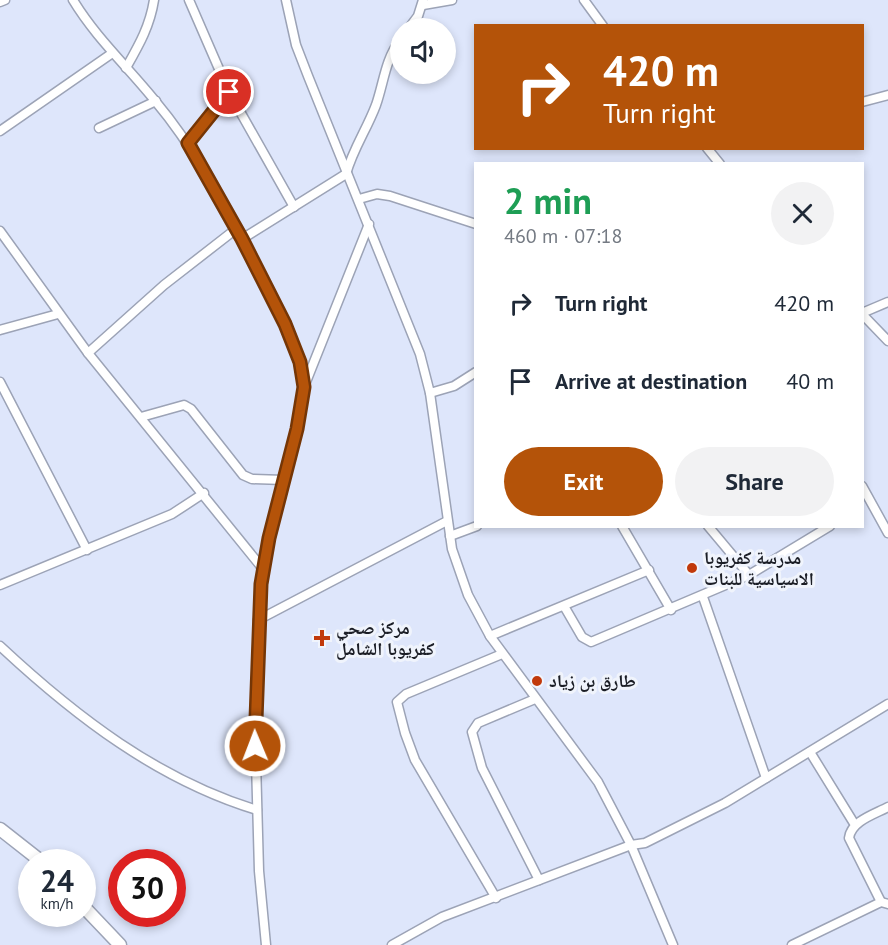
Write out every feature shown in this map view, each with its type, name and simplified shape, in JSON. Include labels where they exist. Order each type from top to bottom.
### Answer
[{"type":"main road","points":[[0,830],[25,849]]},
{"type":"main road","points":[[96,920],[120,945]]},
{"type":"street","points":[[0,2],[5,0]]},
{"type":"street","points":[[126,68],[151,19],[154,0]]},
{"type":"street","points":[[189,0],[229,92],[294,207]]},
{"type":"street","points":[[286,0],[297,45],[346,174],[359,199],[412,332],[430,393],[447,521],[462,580],[490,636],[502,654],[589,768],[631,845],[673,945]]},
{"type":"street","points":[[415,18],[423,3],[453,0]]},
{"type":"street","points":[[584,0],[602,24]]},
{"type":"street","points":[[75,1],[111,54],[156,101],[188,143],[242,239],[293,341],[304,387]]},
{"type":"street","points":[[0,131],[111,54]]},
{"type":"street","points":[[242,239],[346,174],[351,155],[375,106],[390,56]]},
{"type":"street","points":[[188,143],[229,92]]},
{"type":"street","points":[[864,101],[888,95]]},
{"type":"street","points":[[99,128],[156,101]]},
{"type":"street","points":[[708,150],[718,162]]},
{"type":"street","points":[[359,199],[377,194],[390,196],[474,223]]},
{"type":"street","points":[[266,945],[259,871],[255,725],[258,620],[263,569],[304,387],[369,224]]},
{"type":"street","points":[[88,353],[164,285],[236,229]]},
{"type":"street","points":[[0,231],[88,353],[204,493],[232,533],[263,569]]},
{"type":"street","points":[[864,313],[888,302]]},
{"type":"street","points":[[0,330],[58,314]]},
{"type":"street","points":[[864,316],[888,341]]},
{"type":"street","points":[[430,393],[454,386],[474,373]]},
{"type":"street","points":[[0,382],[87,550]]},
{"type":"street","points":[[141,417],[184,405],[191,409],[243,475],[252,478],[284,480]]},
{"type":"street","points":[[864,490],[888,533]]},
{"type":"street","points":[[0,585],[172,514],[204,493]]},
{"type":"street","points":[[864,506],[871,502]]},
{"type":"street","points":[[258,620],[447,521]]},
{"type":"street","points":[[450,536],[474,527]]},
{"type":"street","points":[[623,528],[671,610]]},
{"type":"street","points":[[710,528],[748,575]]},
{"type":"street","points":[[564,606],[582,638],[591,642],[703,597],[748,575],[827,528]]},
{"type":"street","points":[[490,636],[649,570]]},
{"type":"street","points":[[703,597],[766,778]]},
{"type":"street","points":[[0,646],[74,711],[128,749],[206,792],[257,810]]},
{"type":"street","points":[[496,898],[415,760],[397,702],[406,694],[502,654]]},
{"type":"street","points":[[535,699],[478,723],[472,732],[482,768],[539,880]]},
{"type":"street","points":[[392,945],[429,923],[631,845],[645,843],[704,814],[888,704]]},
{"type":"street","points":[[810,752],[855,825]]},
{"type":"street","points":[[792,945],[884,903],[851,844],[850,831],[855,825],[888,807]]},
{"type":"place","name":"مدرسة كفريوبا الاسياسية للبنات","points":[[692,568]]},
{"type":"place","name":"مركز صحي كفريوبا الشامل","points":[[322,638]]},
{"type":"place","name":"طارق بن زياد","points":[[537,681]]},
{"type":"route","points":[[229,92],[188,143],[242,239],[285,324],[300,362],[304,387],[297,429],[269,538],[261,584],[256,667],[255,746]]}]
